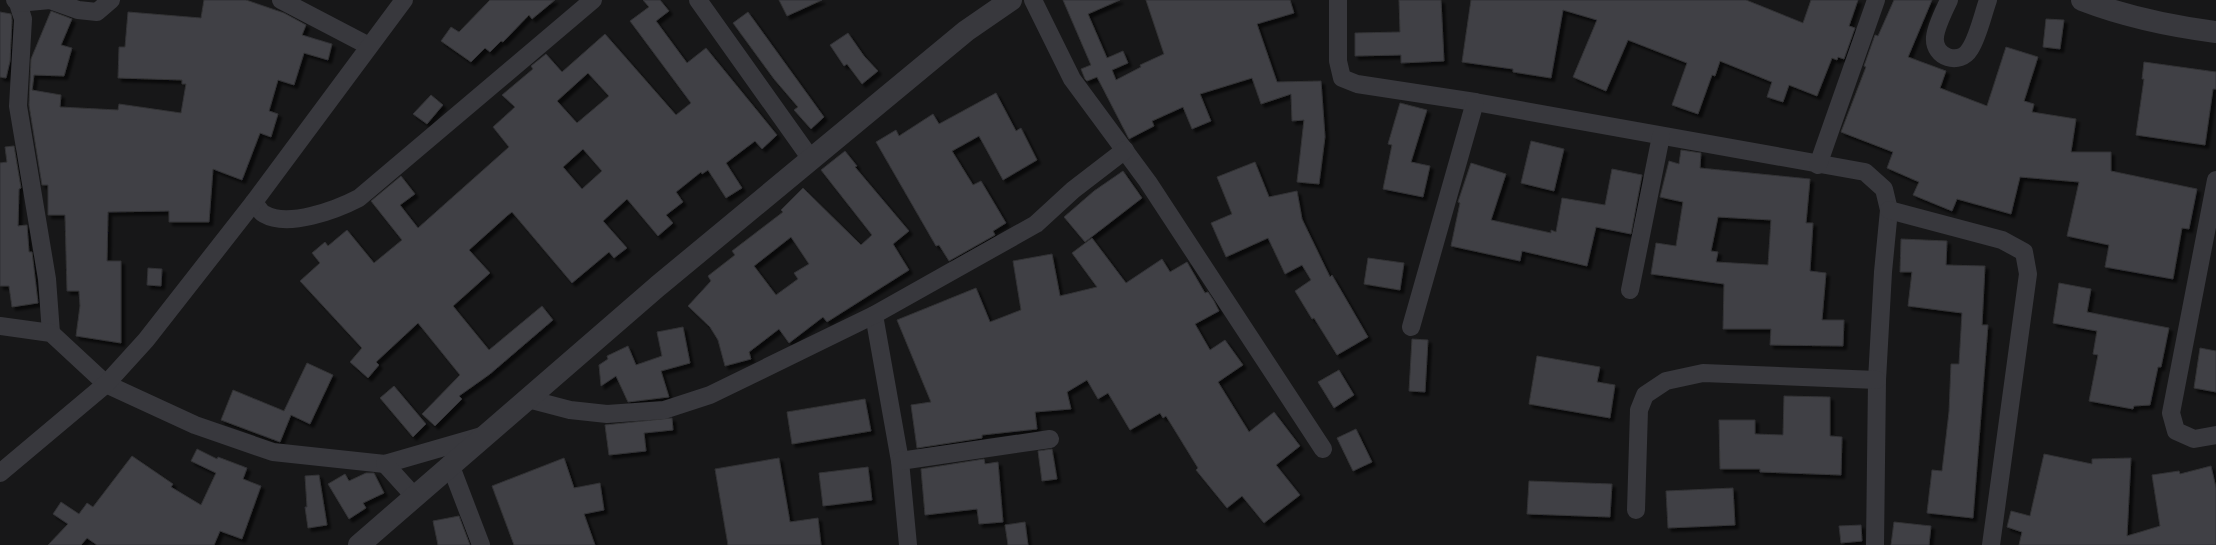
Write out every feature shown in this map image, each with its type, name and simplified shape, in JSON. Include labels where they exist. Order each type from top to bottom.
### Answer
[{"type":"street","points":[[51,333],[47,279],[18,106],[23,19],[16,1],[50,0],[78,10],[97,12],[111,0]]},
{"type":"street","points":[[281,0],[369,46]]},
{"type":"street","points":[[0,473],[106,384],[146,340],[254,202],[404,0]]},
{"type":"street","points":[[254,202],[263,214],[273,218],[303,218],[336,210],[359,198],[594,0]]},
{"type":"street","points":[[698,0],[811,159]]},
{"type":"street","points":[[359,545],[482,436],[528,399],[658,286],[966,30],[1011,0]]},
{"type":"street","points":[[1034,0],[1072,79],[1148,182],[1323,449]]},
{"type":"street","points":[[1338,0],[1338,61],[1342,78],[1357,84],[1475,102],[1818,165],[1865,172],[1884,189],[1889,210],[1882,272],[1877,380],[1875,545]]},
{"type":"street","points":[[1818,165],[1876,0]]},
{"type":"street","points":[[1948,0],[1935,36],[1935,48],[1941,55],[1953,58],[1963,56],[1970,50],[1988,0]]},
{"type":"street","points":[[2082,0],[2117,14],[2179,27],[2216,32]]},
{"type":"street","points":[[1411,327],[1475,102]]},
{"type":"street","points":[[1630,290],[1661,136]]},
{"type":"street","points":[[528,399],[570,410],[607,414],[664,410],[710,395],[874,315],[1036,224],[1073,190],[1124,150]]},
{"type":"street","points":[[2216,180],[2171,413],[2176,431],[2194,440],[2216,435]]},
{"type":"street","points":[[1889,210],[2002,240],[2024,252],[2028,274],[1991,545]]},
{"type":"street","points":[[874,315],[900,460],[908,545]]},
{"type":"street","points":[[0,326],[51,333],[106,384],[195,425],[273,452],[385,464],[482,436]]},
{"type":"street","points":[[1636,510],[1639,410],[1645,395],[1666,381],[1703,373],[1877,380]]},
{"type":"street","points":[[900,460],[1050,439]]},
{"type":"street","points":[[385,464],[414,496]]},
{"type":"street","points":[[450,464],[481,545]]},
{"type":"building","points":[[204,0],[246,0],[284,13],[306,25],[302,35],[332,44],[328,60],[304,53],[294,85],[278,80],[269,111],[278,114],[271,137],[260,133],[242,180],[213,169],[209,222],[169,222],[169,211],[108,212],[107,261],[121,261],[121,343],[76,336],[80,306],[79,291],[67,291],[65,215],[48,215],[48,185],[42,185],[29,105],[31,59],[51,11],[72,19],[61,45],[72,48],[64,76],[34,75],[32,90],[61,95],[60,107],[118,110],[119,104],[181,113],[186,84],[182,84],[182,80],[118,78],[119,47],[125,47],[128,12],[201,18]]},
{"type":"building","points":[[490,0],[555,0],[532,19],[529,15],[503,42],[501,41],[490,52],[485,48],[471,62],[441,41],[451,27],[459,32]]},
{"type":"building","points":[[643,0],[660,0],[669,11],[656,21],[687,63],[706,48],[777,135],[762,149],[755,141],[726,163],[742,188],[726,198],[708,170],[702,174],[701,172],[676,192],[683,202],[666,215],[673,223],[658,236],[627,199],[603,221],[627,248],[614,258],[609,252],[572,283],[512,212],[508,215],[469,250],[490,273],[453,306],[489,350],[542,306],[553,320],[490,374],[459,396],[462,399],[435,426],[422,414],[460,375],[418,323],[376,362],[379,365],[368,378],[350,362],[362,348],[300,281],[320,263],[312,253],[325,242],[328,246],[347,230],[374,263],[402,240],[371,201],[401,176],[415,194],[400,205],[418,228],[509,147],[493,127],[515,107],[502,95],[533,69],[531,66],[546,54],[562,72],[605,34],[676,115],[691,103],[630,21],[649,7]],"holes":[[[588,73],[609,96],[577,123],[557,101]],[[583,149],[602,171],[582,189],[563,167]]]},
{"type":"building","points":[[779,0],[822,0],[787,16]]},
{"type":"building","points":[[1063,0],[1120,0],[1088,14],[1107,58],[1123,51],[1128,63],[1112,70],[1116,80],[1141,67],[1140,65],[1164,54],[1146,0],[1290,0],[1294,13],[1257,24],[1277,82],[1321,81],[1325,137],[1319,184],[1297,182],[1304,120],[1292,121],[1291,94],[1261,104],[1252,78],[1200,94],[1211,121],[1192,129],[1183,107],[1152,121],[1154,126],[1129,139],[1097,77],[1087,81],[1085,79],[1081,69],[1091,65]]},
{"type":"building","points":[[1399,0],[1441,0],[1444,61],[1401,63],[1401,55],[1355,56],[1355,33],[1400,32]]},
{"type":"building","points":[[1471,0],[1746,0],[1803,23],[1811,0],[1858,0],[1849,26],[1855,28],[1844,59],[1838,57],[1837,60],[1832,58],[1817,96],[1789,85],[1783,102],[1767,97],[1772,82],[1720,61],[1715,76],[1712,75],[1698,114],[1672,105],[1687,63],[1628,40],[1606,91],[1573,77],[1597,20],[1563,10],[1551,78],[1513,72],[1513,69],[1462,62]]},
{"type":"building","points":[[1894,0],[1932,0],[1908,57],[1946,71],[1940,88],[1987,106],[2006,47],[2038,57],[2024,101],[2034,104],[2032,112],[2076,119],[2071,152],[2111,152],[2111,171],[2197,189],[2189,229],[2182,228],[2173,279],[2105,267],[2109,245],[2067,236],[2079,182],[2020,177],[2011,214],[1957,199],[1952,211],[1913,195],[1919,182],[1887,168],[1893,152],[1841,132],[1866,67],[1864,66],[1875,35],[1878,36]]},
{"type":"building","points":[[0,12],[11,14],[12,20],[10,61],[6,78],[0,77]]},
{"type":"building","points":[[748,12],[824,117],[811,129],[794,110],[798,107],[774,79],[733,23]]},
{"type":"building","points":[[2046,19],[2064,20],[2060,49],[2043,47]]},
{"type":"building","points":[[848,33],[864,56],[878,71],[862,84],[847,64],[844,66],[830,45]]},
{"type":"building","points":[[2144,62],[2216,72],[2216,89],[2213,89],[2205,145],[2136,135],[2144,79],[2142,79]]},
{"type":"building","points":[[996,93],[1016,131],[1021,128],[1037,160],[1003,180],[979,136],[952,151],[973,185],[981,181],[1006,223],[993,231],[995,235],[949,261],[939,245],[936,246],[876,142],[896,130],[899,136],[933,114],[939,124]]},
{"type":"building","points":[[431,95],[443,105],[427,124],[413,114]]},
{"type":"building","points":[[1400,103],[1427,110],[1411,162],[1430,166],[1423,197],[1383,189],[1392,145],[1388,144]]},
{"type":"building","points":[[1531,141],[1564,149],[1554,191],[1521,183]]},
{"type":"building","points":[[14,146],[21,188],[19,189],[18,226],[27,225],[29,252],[32,252],[38,303],[12,307],[9,286],[0,286],[0,163],[7,162],[5,147]]},
{"type":"building","points":[[1681,150],[1701,153],[1700,168],[1810,179],[1806,223],[1813,223],[1810,271],[1826,273],[1822,320],[1844,320],[1843,346],[1770,345],[1771,329],[1723,329],[1724,284],[1651,274],[1656,243],[1676,246],[1683,202],[1660,197],[1669,161],[1679,164]],"holes":[[[1718,217],[1771,220],[1768,265],[1716,262],[1718,252],[1711,251]]]},
{"type":"building","points":[[845,151],[857,166],[855,167],[909,231],[893,244],[909,270],[827,322],[823,317],[789,343],[779,329],[749,352],[751,359],[725,366],[718,340],[710,327],[688,306],[711,281],[708,276],[735,255],[732,251],[783,212],[781,210],[803,188],[861,245],[872,235],[821,170]],"holes":[[[791,237],[809,264],[794,273],[798,279],[776,295],[754,266]]]},
{"type":"building","points":[[1255,162],[1269,197],[1297,191],[1302,219],[1330,277],[1332,275],[1368,337],[1337,355],[1295,291],[1311,280],[1302,265],[1285,274],[1268,238],[1226,257],[1211,223],[1232,214],[1217,177]]},
{"type":"building","points":[[1471,163],[1506,174],[1491,220],[1551,233],[1551,230],[1556,232],[1562,198],[1605,205],[1612,169],[1642,175],[1631,234],[1596,227],[1587,266],[1522,251],[1520,261],[1451,246],[1460,203],[1458,202]]},
{"type":"building","points":[[1123,171],[1142,198],[1085,242],[1064,217],[1094,191]]},
{"type":"building","points":[[1092,238],[1126,283],[1162,259],[1170,272],[1187,262],[1205,293],[1208,292],[1214,301],[1219,311],[1195,324],[1210,350],[1225,340],[1243,365],[1218,382],[1249,432],[1274,412],[1300,446],[1276,465],[1300,495],[1264,523],[1242,496],[1227,508],[1196,470],[1198,468],[1166,416],[1163,418],[1160,413],[1130,430],[1108,393],[1098,399],[1087,380],[1067,392],[1071,409],[1035,412],[1037,429],[982,435],[982,438],[917,448],[911,405],[931,402],[897,320],[976,288],[990,322],[1021,310],[1013,261],[1052,254],[1060,296],[1097,287],[1072,253]]},
{"type":"building","points":[[1901,239],[1947,241],[1946,265],[1985,266],[1982,325],[1988,325],[1973,518],[1927,513],[1932,470],[1942,471],[1949,412],[1951,364],[1959,364],[1962,313],[1908,306],[1912,272],[1900,272]]},
{"type":"building","points":[[1368,258],[1404,263],[1400,290],[1364,284]]},
{"type":"building","points":[[148,268],[162,269],[161,286],[147,285]]},
{"type":"building","points":[[2059,283],[2091,289],[2087,312],[2169,328],[2161,367],[2158,367],[2150,405],[2134,406],[2133,409],[2089,401],[2098,355],[2093,354],[2097,331],[2053,323]]},
{"type":"building","points":[[683,327],[690,363],[661,371],[669,397],[628,402],[616,376],[601,386],[599,365],[608,359],[607,356],[628,346],[636,365],[662,356],[657,332]]},
{"type":"building","points":[[1412,339],[1428,340],[1425,392],[1409,391]]},
{"type":"building","points":[[2200,348],[2216,351],[2216,392],[2194,388]]},
{"type":"building","points":[[1537,356],[1600,367],[1597,382],[1615,385],[1610,418],[1529,404]]},
{"type":"building","points":[[307,363],[333,375],[310,424],[291,415],[280,442],[221,420],[233,390],[284,411]]},
{"type":"building","points":[[1339,370],[1354,395],[1334,408],[1318,382]]},
{"type":"building","points":[[394,386],[426,424],[413,437],[380,398]]},
{"type":"building","points":[[1784,396],[1830,397],[1830,436],[1842,437],[1841,475],[1760,472],[1760,469],[1720,469],[1719,420],[1755,420],[1755,434],[1783,435]]},
{"type":"building","points":[[865,399],[871,431],[792,444],[787,412]]},
{"type":"building","points":[[672,418],[673,430],[644,433],[646,451],[609,455],[605,425]]},
{"type":"building","points":[[1356,429],[1372,462],[1353,471],[1337,438]]},
{"type":"building","points":[[197,449],[217,459],[218,457],[247,468],[243,479],[261,486],[242,539],[220,531],[214,545],[97,545],[87,538],[81,545],[48,545],[68,524],[53,514],[61,502],[79,514],[87,503],[93,507],[132,456],[173,484],[171,487],[201,505],[216,473],[191,461]]},
{"type":"building","points":[[1052,449],[1057,479],[1042,481],[1038,451]]},
{"type":"building","points":[[2044,454],[2092,464],[2092,459],[2131,458],[2127,536],[2160,526],[2152,475],[2179,471],[2180,474],[2211,466],[2216,488],[2216,545],[2019,545],[2022,532],[2007,527],[2011,511],[2030,516]]},
{"type":"building","points":[[564,458],[574,488],[600,483],[604,510],[584,514],[595,545],[514,545],[492,486]]},
{"type":"building","points":[[779,458],[790,522],[818,518],[821,545],[728,545],[715,469]]},
{"type":"building","points":[[984,459],[985,464],[998,462],[1003,522],[979,524],[977,509],[925,515],[921,469]]},
{"type":"building","points":[[868,467],[872,500],[823,506],[819,473]]},
{"type":"building","points":[[366,473],[374,473],[384,493],[363,503],[366,508],[349,519],[328,484],[345,474],[349,481]]},
{"type":"building","points":[[319,475],[327,525],[308,528],[305,507],[307,507],[305,476]]},
{"type":"building","points":[[1529,481],[1612,484],[1610,517],[1527,514]]},
{"type":"building","points":[[1733,488],[1735,525],[1668,528],[1666,491]]},
{"type":"building","points":[[459,516],[470,545],[438,545],[433,521]]},
{"type":"building","points":[[1025,522],[1028,545],[1008,545],[1005,525]]},
{"type":"building","points":[[1894,522],[1931,526],[1929,545],[1891,545]]},
{"type":"building","points":[[1861,525],[1862,541],[1841,543],[1839,526]]}]
